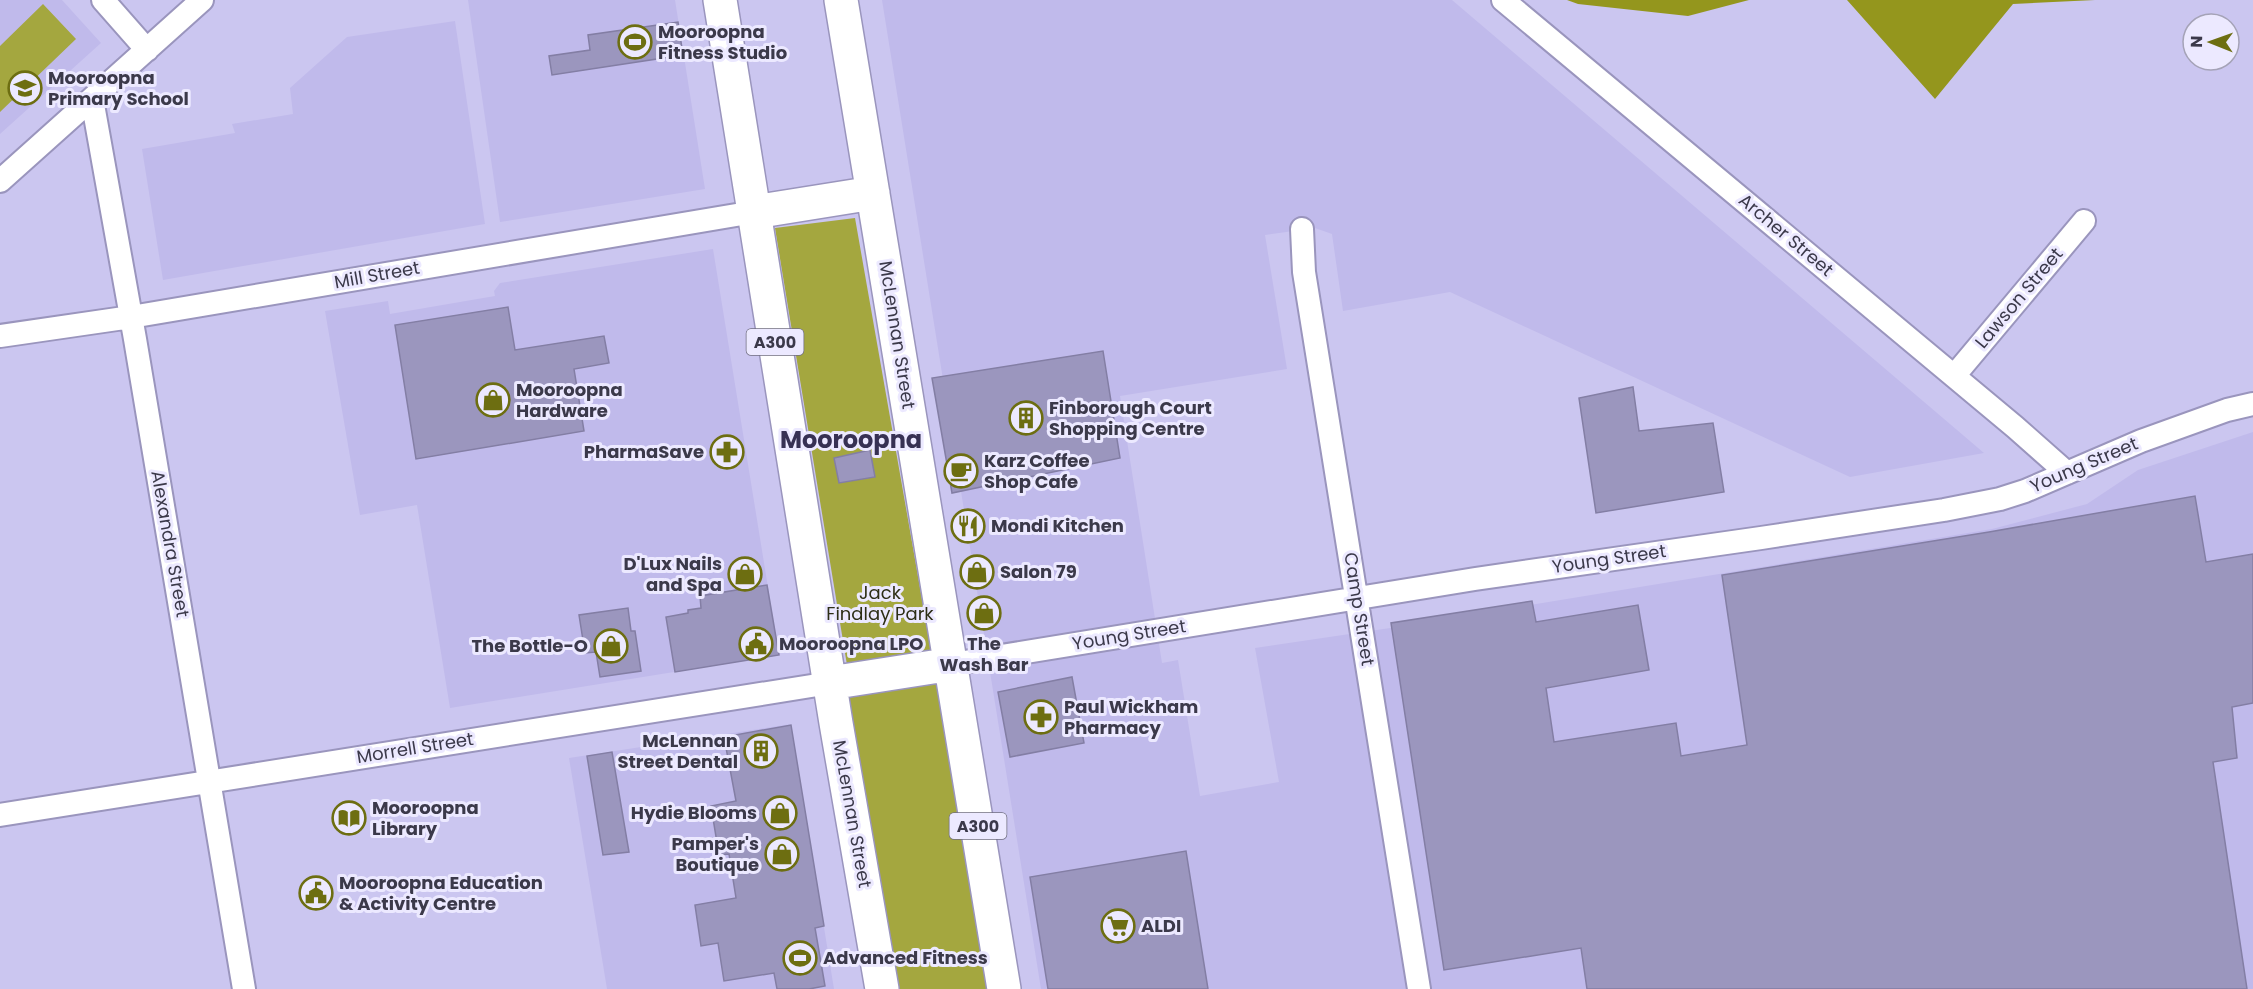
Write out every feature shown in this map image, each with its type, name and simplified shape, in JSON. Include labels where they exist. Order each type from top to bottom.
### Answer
[{"type":"highway","name":"McLennan Street","points":[[720,0],[830,683],[882,989]]},
{"type":"highway","name":"McLennan Street","points":[[841,0],[1004,989]]},
{"type":"highway","points":[[754,212],[873,193]]},
{"type":"highway","points":[[830,683],[952,664]]},
{"type":"street","points":[[103,0],[147,50]]},
{"type":"street","points":[[0,182],[202,0]]},
{"type":"street","name":"Archer Street","points":[[1503,0],[2067,473]]},
{"type":"street","name":"Alexandra Street","points":[[93,99],[244,989]]},
{"type":"street","name":"Mill Street","points":[[0,336],[131,317],[754,212]]},
{"type":"street","name":"Lawson Street","points":[[1954,376],[2084,221]]},
{"type":"street","name":"Camp Street","points":[[1302,229],[1304,272],[1419,989]]},
{"type":"street","name":"Young Street","points":[[952,664],[1475,579],[1944,510],[2011,496],[2141,441],[2227,410],[2253,404]]},
{"type":"street","name":"Morrell Street","points":[[0,815],[830,683]]},
{"type":"shaded area","name":"Mooroopna Primary School","points":[[0,0],[62,0],[101,43],[0,134]]},
{"type":"shaded area","points":[[468,0],[675,0],[705,189],[500,222]]},
{"type":"shaded area","points":[[882,0],[1452,0],[1984,453],[1850,477],[1450,292],[1343,311],[1332,234],[1315,228],[1265,235],[1287,369],[1120,396],[1162,663],[1178,660],[1200,796],[1279,782],[1255,648],[1397,627],[1992,529],[2087,504],[2138,470],[2253,432],[2253,989],[1041,989]]},
{"type":"shaded area","points":[[1567,0],[1749,0],[1688,16],[1578,4]]},
{"type":"shaded area","points":[[1847,0],[2095,0],[2013,4],[1935,99]]},
{"type":"shaded area","points":[[455,21],[485,224],[163,280],[142,149],[235,133],[232,124],[293,114],[290,88],[347,37]]},
{"type":"shaded area","points":[[713,249],[779,655],[450,708],[417,505],[360,515],[325,311],[388,301],[390,314],[495,296],[494,291],[500,283]]},
{"type":"shaded area","points":[[791,724],[834,989],[607,989],[569,758]]},
{"type":"green space","points":[[43,4],[76,39],[0,112],[0,46]]},
{"type":"green space","name":"Jack Findlay Park","points":[[855,218],[932,656],[847,665],[775,228]]},
{"type":"green space","points":[[940,681],[987,989],[897,989],[847,692]]},
{"type":"building","name":"Mooroopna Fitness Studio","points":[[678,22],[683,55],[552,75],[549,56],[590,50],[588,35]]},
{"type":"building","name":"Mooroopna Hardware","points":[[508,307],[515,350],[604,336],[609,363],[574,369],[584,431],[416,459],[395,325]]},
{"type":"building","name":"Finborough Court Shopping Centre","points":[[1103,351],[1120,458],[952,493],[932,378]]},
{"type":"building","points":[[1633,387],[1639,431],[1713,423],[1724,492],[1596,513],[1579,398]]},
{"type":"building","points":[[870,450],[875,477],[839,483],[834,458]]},
{"type":"building","points":[[2195,496],[2206,562],[2253,554],[2253,703],[2232,707],[2237,758],[2213,762],[2247,989],[1587,989],[1581,948],[1444,970],[1391,623],[1532,601],[1536,622],[1638,605],[1649,670],[1546,688],[1554,742],[1676,723],[1681,756],[1747,745],[1722,575]]},
{"type":"building","points":[[767,585],[779,655],[675,672],[666,617],[701,608],[700,596]]},
{"type":"building","name":"The Bottle-O","points":[[628,608],[631,631],[635,631],[641,671],[600,677],[596,652],[585,653],[579,615]]},
{"type":"building","name":"Paul Wickham Pharmacy","points":[[1072,677],[1084,743],[1010,757],[998,692]]},
{"type":"building","points":[[791,725],[824,926],[815,928],[825,986],[809,989],[777,989],[774,973],[724,981],[718,943],[701,946],[695,905],[736,898],[729,854],[719,855],[711,806],[736,801],[724,737]]},
{"type":"building","points":[[612,752],[629,852],[603,855],[587,756]]},
{"type":"building","name":"ALDI","points":[[1186,851],[1208,989],[1048,989],[1030,877]]},
{"type":"place","name":"Mooroopna Fitness Studio","points":[[635,42]]},
{"type":"place","name":"Mooroopna Primary School","points":[[25,88]]},
{"type":"place","name":"Mooroopna Hardware","points":[[493,400]]},
{"type":"place","name":"Finborough Court Shopping Centre","points":[[1026,418]]},
{"type":"place","name":"PharmaSave","points":[[727,452]]},
{"type":"place","name":"Karz Coffee Shop Cafe","points":[[961,471]]},
{"type":"place","name":"Mondi Kitchen","points":[[968,526]]},
{"type":"place","name":"Salon 79","points":[[977,572]]},
{"type":"place","name":"D'Lux Nails and Spa","points":[[745,574]]},
{"type":"place","name":"The Wash Bar","points":[[984,613]]},
{"type":"place","name":"Mooroopna LPO","points":[[756,644]]},
{"type":"place","name":"The Bottle-O","points":[[611,646]]},
{"type":"place","name":"Paul Wickham Pharmacy","points":[[1041,717]]},
{"type":"place","name":"McLennan Street Dental","points":[[761,751]]},
{"type":"place","name":"Hydie Blooms","points":[[780,813]]},
{"type":"place","name":"Mooroopna Library","points":[[349,818]]},
{"type":"place","name":"Pamper's Boutique","points":[[782,854]]},
{"type":"place","name":"Mooroopna Education & Activity Centre","points":[[316,893]]},
{"type":"place","name":"ALDI","points":[[1118,926]]},
{"type":"place","name":"Advanced Fitness","points":[[800,958]]},
{"type":"district","name":"Mooroopna","points":[[851,440]]}]
